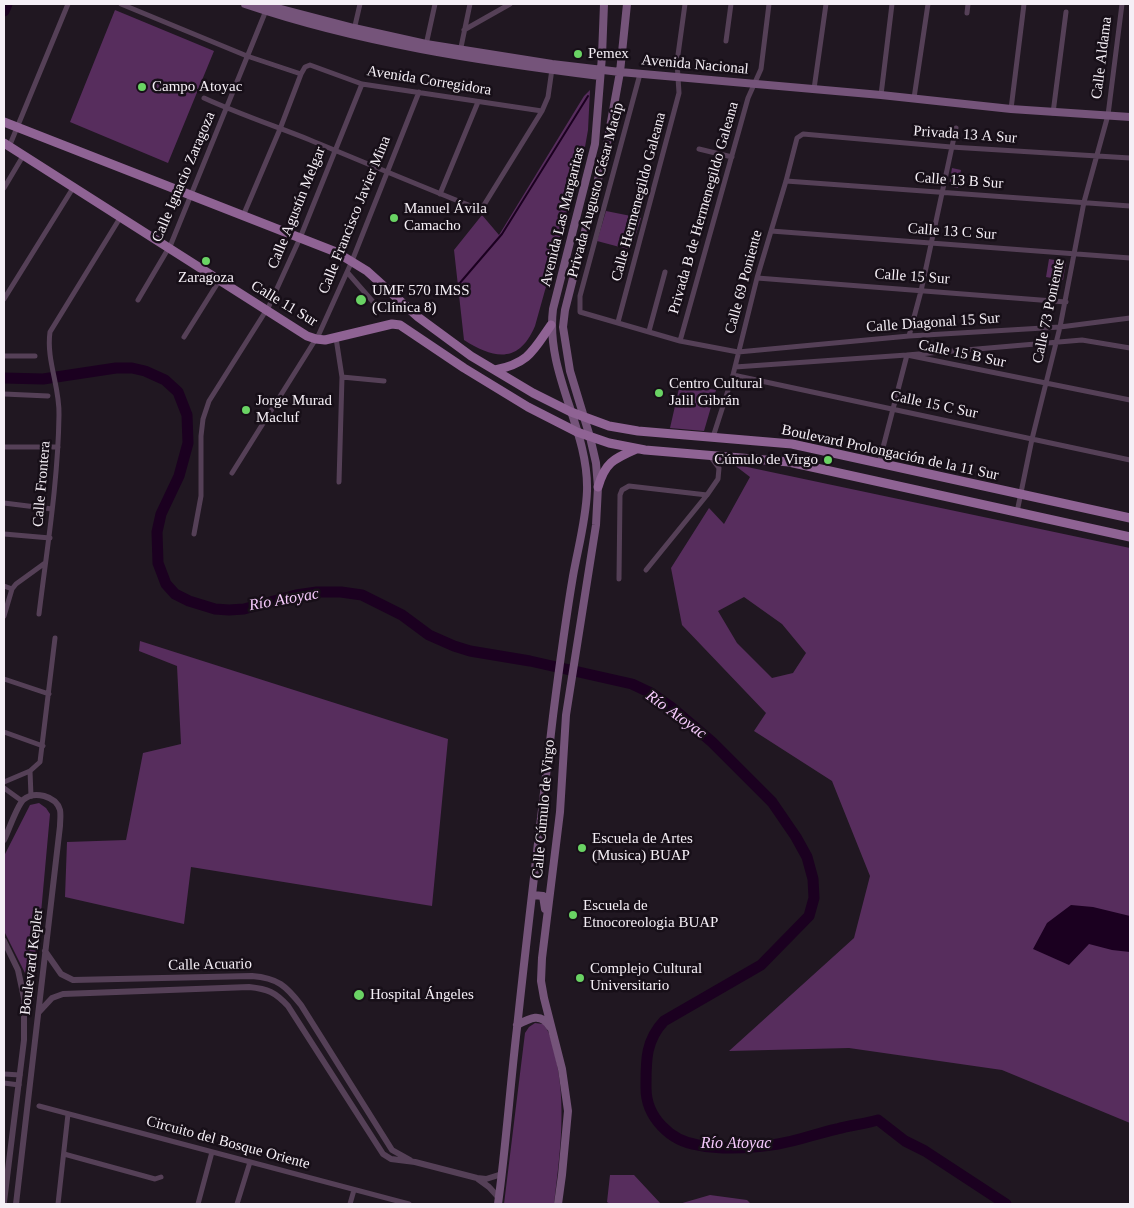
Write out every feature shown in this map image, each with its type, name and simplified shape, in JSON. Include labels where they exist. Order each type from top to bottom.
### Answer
[{"type":"main road","name":"Avenida Nacional","points":[[245,4],[266,6],[353,31],[460,54],[601,73],[620,72],[754,83],[1053,113],[1130,117]]},
{"type":"main road","name":"Avenida Las Margaritas","points":[[577,432],[558,374],[551,325],[595,144],[604,4]]},
{"type":"main road","name":"Avenida Las Margaritas","points":[[584,417],[570,371],[563,327],[565,310],[607,144],[620,72],[627,4]]},
{"type":"main road","points":[[4,122],[336,252],[367,272],[418,317],[471,356],[533,393],[584,417]]},
{"type":"main road","name":"Calle 11 Sur","points":[[6,145],[307,336],[336,338],[392,324],[400,325],[464,368],[528,407],[590,437]]},
{"type":"main road","points":[[495,370],[513,366],[525,359],[551,325]]},
{"type":"main road","points":[[528,407],[533,393]]},
{"type":"main road","name":"Boulevard Prolongación de la 11 Sur","points":[[584,417],[609,426],[638,431],[792,444],[1130,518]]},
{"type":"main road","name":"Calle Cúmulo de Virgo","points":[[558,1204],[568,1111],[562,1069],[544,998],[542,958],[560,812],[566,715],[596,525],[598,487],[596,463],[584,417]]},
{"type":"main road","name":"Calle Cúmulo de Virgo","points":[[499,1201],[517,1025],[554,714],[587,489],[585,466],[577,432]]},
{"type":"main road","name":"Boulevard Prolongación de la 11 Sur","points":[[590,437],[637,449],[789,462],[1130,537]]},
{"type":"main road","points":[[598,487],[606,468],[612,460],[637,449]]},
{"type":"main road","points":[[533,895],[543,896],[546,924]]},
{"type":"main road","points":[[517,1025],[531,1018],[538,1017],[544,1019],[555,1038]]},
{"type":"street","points":[[6,145],[18,128],[68,4]]},
{"type":"street","points":[[121,4],[247,56],[301,74],[243,216]]},
{"type":"street","points":[[353,31],[360,4]]},
{"type":"street","points":[[425,47],[435,4]]},
{"type":"street","points":[[460,54],[470,4]]},
{"type":"street","points":[[464,30],[510,4]]},
{"type":"street","name":"Calle Hermenegildo Galeana","points":[[618,322],[679,93],[678,62],[686,4]]},
{"type":"street","points":[[726,41],[731,4]]},
{"type":"street","name":"Privada B de Hermenegildo Galeana","points":[[680,341],[748,98],[760,69],[769,4]]},
{"type":"street","points":[[814,89],[826,4]]},
{"type":"street","points":[[881,95],[892,4]]},
{"type":"street","points":[[914,98],[928,4]]},
{"type":"street","points":[[967,13],[968,4]]},
{"type":"street","points":[[1010,109],[1024,4]]},
{"type":"street","name":"Calle Aldama","points":[[1108,115],[1122,4]]},
{"type":"street","name":"Calle Ignacio Zaragoza","points":[[138,300],[169,248],[266,6]]},
{"type":"street","points":[[1053,113],[1066,12]]},
{"type":"street","name":"Avenida Corregidora","points":[[301,74],[305,67],[310,65],[362,84],[542,111]]},
{"type":"street","points":[[204,98],[440,194],[480,208],[484,205],[542,111],[548,97],[552,66]]},
{"type":"street","name":"Privada Augusto César Macip","points":[[580,312],[580,296],[640,74]]},
{"type":"street","name":"Calle Agustín Melgar","points":[[194,534],[201,496],[201,436],[203,419],[209,401],[267,310],[300,238],[362,84]]},
{"type":"street","name":"Calle Francisco Javier Mina","points":[[232,473],[317,336],[352,261],[419,92]]},
{"type":"street","points":[[440,194],[478,102]]},
{"type":"street","name":"Calle 73 Poniente","points":[[1017,512],[1032,439],[1066,302],[1084,202],[1108,115]]},
{"type":"street","points":[[909,336],[921,291],[956,128]]},
{"type":"street","name":"Privada 13 A Sur","points":[[799,135],[1130,158]]},
{"type":"street","name":"Calle 69 Poniente","points":[[713,436],[733,375],[757,278],[799,135]]},
{"type":"street","points":[[699,148],[732,157]]},
{"type":"street","points":[[4,188],[23,156]]},
{"type":"street","name":"Calle 13 B Sur","points":[[786,181],[1130,206]]},
{"type":"street","points":[[4,299],[73,188]]},
{"type":"street","name":"Calle Frontera","points":[[39,614],[50,538],[60,412],[49,341],[54,324],[120,218]]},
{"type":"street","name":"Calle 13 C Sur","points":[[771,231],[1130,258]]},
{"type":"street","points":[[347,272],[381,311]]},
{"type":"street","points":[[649,332],[665,272]]},
{"type":"street","name":"Calle 15 Sur","points":[[757,278],[1066,302]]},
{"type":"street","points":[[184,337],[219,281]]},
{"type":"street","name":"Calle Diagonal 15 Sur","points":[[580,312],[680,341],[738,352],[909,336],[1060,327],[1130,318]]},
{"type":"street","points":[[336,338],[342,377],[339,482]]},
{"type":"street","name":"Calle Diagonal 15 Sur","points":[[735,367],[1087,340],[1130,348]]},
{"type":"street","points":[[879,463],[907,355]]},
{"type":"street","name":"Calle 15 B Sur","points":[[907,355],[1130,400]]},
{"type":"street","points":[[4,356],[8,358],[35,356]]},
{"type":"street","name":"Calle 15 C Sur","points":[[733,375],[1130,460]]},
{"type":"street","points":[[342,377],[384,381]]},
{"type":"street","points":[[4,394],[48,396]]},
{"type":"street","points":[[4,447],[58,447]]},
{"type":"street","points":[[646,570],[707,496],[720,474],[719,468],[710,456]]},
{"type":"street","points":[[619,579],[620,495],[622,490],[629,486],[707,496]]},
{"type":"street","points":[[4,504],[52,509]]},
{"type":"street","points":[[4,534],[50,538]]},
{"type":"street","points":[[4,616],[12,589],[23,578],[45,563]]},
{"type":"street","points":[[4,586],[12,589]]},
{"type":"street","points":[[4,782],[30,771],[40,762],[55,638]]},
{"type":"street","points":[[4,679],[49,694]]},
{"type":"street","points":[[4,732],[43,746]]},
{"type":"street","points":[[4,840],[22,801],[31,796],[30,771]]},
{"type":"street","points":[[4,788],[22,801]]},
{"type":"street","name":"Boulevard Kepler","points":[[16,1204],[60,814],[57,805],[50,798],[43,795],[31,796]]},
{"type":"street","name":"Boulevard Kepler","points":[[4,941],[18,970],[24,998],[24,1040],[4,1202]]},
{"type":"street","name":"Calle Acuario","points":[[46,951],[61,974],[73,980],[252,976],[266,977],[278,981],[290,990],[301,1005],[392,1150],[415,1162]]},
{"type":"street","points":[[143,978],[144,990]]},
{"type":"street","name":"Calle Acuario","points":[[38,1012],[52,998],[63,994],[144,990],[262,988],[276,993],[288,1006],[379,1150],[391,1159],[415,1162],[477,1178],[486,1179],[502,1174]]},
{"type":"street","points":[[4,1074],[32,1070]]},
{"type":"street","points":[[4,1082],[19,1085]]},
{"type":"street","name":"Circuito del Bosque Oriente","points":[[39,1106],[409,1204]]},
{"type":"street","points":[[58,1204],[68,1114]]},
{"type":"street","points":[[198,1204],[212,1152]]},
{"type":"street","points":[[64,1154],[155,1179],[161,1177]]},
{"type":"street","points":[[237,1204],[250,1162]]},
{"type":"street","name":"Calle Acuario","points":[[477,1178],[489,1186],[499,1201]]},
{"type":"street","points":[[350,1204],[354,1190]]},
{"type":"shaded area","name":"Campo Atoyac","points":[[115,10],[214,51],[168,163],[70,122]]},
{"type":"shaded area","points":[[590,90],[588,130],[585,147],[535,326],[529,338],[521,347],[513,352],[495,354],[486,351],[464,340],[454,250],[482,215],[499,235],[584,96]]},
{"type":"shaded area","points":[[952,168],[961,170],[958,188],[949,186]]},
{"type":"shaded area","points":[[606,211],[641,218],[631,250],[597,241]]},
{"type":"shaded area","points":[[1049,259],[1066,262],[1063,280],[1046,277]]},
{"type":"shaded area","points":[[680,384],[716,390],[704,431],[670,428]]},
{"type":"shaded area","points":[[733,464],[1130,548],[1130,1123],[1002,1070],[849,1048],[729,1051],[854,938],[870,876],[832,781],[754,731],[766,713],[682,625],[671,568],[709,508],[724,524],[750,477]],"holes":[[[744,597],[782,624],[806,653],[793,673],[772,678],[737,643],[718,611]]]},
{"type":"shaded area","points":[[140,641],[448,739],[432,906],[191,867],[184,924],[65,897],[67,842],[126,840],[143,753],[181,744],[177,666],[139,651]]},
{"type":"shaded area","points":[[39,803],[50,814],[33,1001],[28,979],[4,931],[4,856],[30,805]]},
{"type":"shaded area","points":[[1071,905],[1093,907],[1130,916],[1130,952],[1089,944],[1069,965],[1033,949],[1047,923]]},
{"type":"shaded area","points":[[535,1023],[543,1024],[550,1035],[561,1092],[561,1130],[554,1204],[504,1204],[525,1033]]},
{"type":"shaded area","points":[[610,1175],[634,1175],[661,1204],[610,1204],[607,1202]]},
{"type":"shaded area","points":[[710,1195],[747,1200],[751,1204],[679,1204]]},
{"type":"waterway","name":"Río Atoyac","points":[[4,11],[7,4]]},
{"type":"waterway","points":[[459,284],[502,234],[588,96]]},
{"type":"waterway","name":"Río Atoyac","points":[[4,378],[43,379],[116,368],[132,368],[145,371],[165,380],[178,392],[187,415],[188,443],[179,476],[161,514],[157,532],[158,563],[166,584],[175,594],[189,601],[215,609],[229,610],[244,609],[296,595],[317,592],[341,592],[362,595],[402,615],[429,635],[454,646],[470,651],[530,661],[632,684],[651,693],[671,707],[712,742],[772,802],[807,857],[813,879],[814,898],[809,916],[761,965],[664,1021],[658,1029],[650,1044],[646,1069],[647,1099],[655,1118],[669,1133],[688,1143],[728,1148],[758,1147],[785,1143],[878,1120],[905,1141],[925,1151],[1006,1204]]},
{"type":"place","name":"Pemex","points":[[578,54]]},
{"type":"place","name":"Campo Atoyac","points":[[142,87]]},
{"type":"place","name":"Manuel Ávila Camacho","points":[[394,218]]},
{"type":"place","name":"Zaragoza","points":[[206,261]]},
{"type":"place","name":"UMF 570 IMSS (Clínica 8)","points":[[361,300]]},
{"type":"place","name":"Centro Cultural Jalil Gibrán","points":[[659,393]]},
{"type":"place","name":"Jorge Murad Macluf","points":[[246,410]]},
{"type":"place","name":"Cúmulo de Virgo","points":[[828,460]]},
{"type":"place","name":"Escuela de Artes (Musica) BUAP","points":[[582,848]]},
{"type":"place","name":"Escuela de Etnocoreologia BUAP","points":[[573,915]]},
{"type":"place","name":"Complejo Cultural Universitario","points":[[580,978]]},
{"type":"place","name":"Hospital Ángeles","points":[[359,995]]}]
